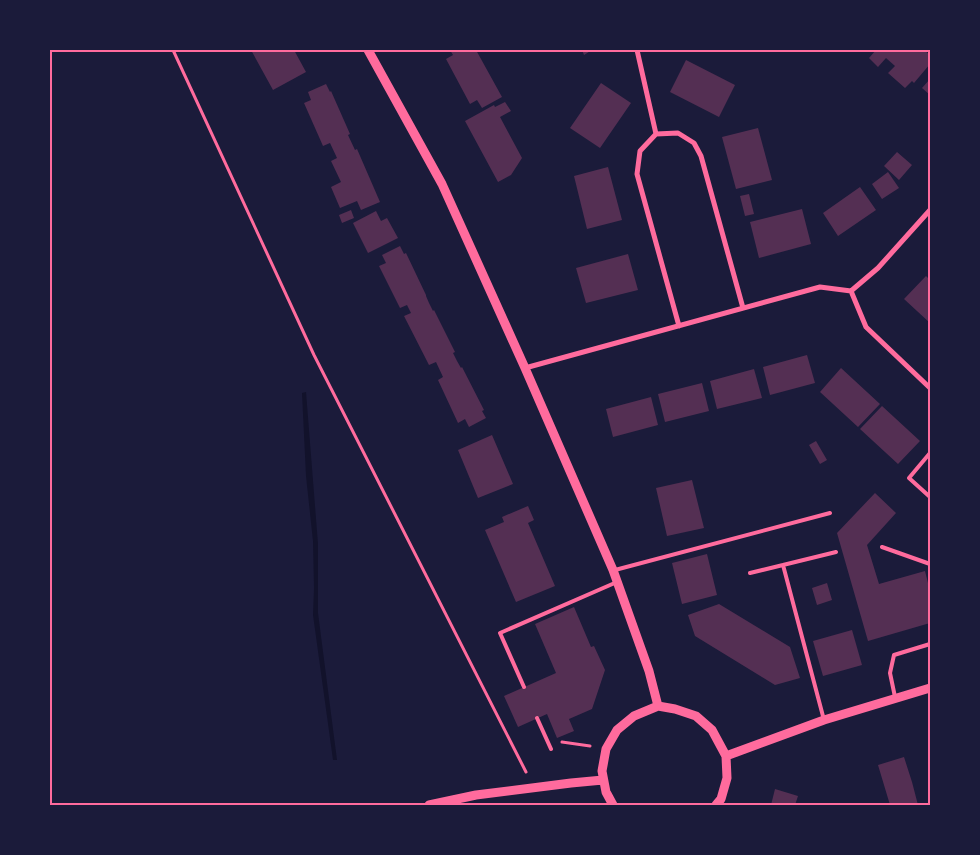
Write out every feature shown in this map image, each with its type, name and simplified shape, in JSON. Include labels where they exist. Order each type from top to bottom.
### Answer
[{"type":"street","points":[[368,50],[442,184],[525,368],[613,570],[649,671],[658,706]]},
{"type":"street","points":[[637,50],[656,134]]},
{"type":"street","points":[[679,326],[637,174],[640,151],[656,134],[678,133],[694,143],[701,156],[743,308]]},
{"type":"street","points":[[525,368],[820,287],[851,291],[878,268],[930,210]]},
{"type":"street","points":[[851,291],[866,327],[930,388]]},
{"type":"street","points":[[726,756],[824,720],[930,688]]},
{"type":"street","points":[[613,805],[606,792],[602,770],[606,749],[617,730],[634,716],[658,706],[675,708],[696,716],[712,730],[726,756],[727,778],[721,799],[716,805]]},
{"type":"street","points":[[429,805],[476,795],[604,780]]},
{"type":"lane","points":[[930,454],[909,478],[930,497]]},
{"type":"lane","points":[[613,570],[830,513]]},
{"type":"lane","points":[[882,546],[930,564]]},
{"type":"lane","points":[[750,573],[836,552]]},
{"type":"lane","points":[[783,566],[824,720]]},
{"type":"lane","points":[[524,687],[500,633],[617,582]]},
{"type":"lane","points":[[896,698],[890,673],[894,655],[930,644]]},
{"type":"lane","points":[[537,718],[551,750]]},
{"type":"path","points":[[173,50],[314,355],[534,787]]},
{"type":"path","points":[[547,739],[606,749]]},
{"type":"shaded area","points":[[306,392],[318,544],[318,613],[337,760],[333,760],[313,615],[313,541],[306,476],[302,393]]},
{"type":"building","points":[[251,50],[294,50],[306,72],[273,90]]},
{"type":"building","points":[[450,50],[476,50],[502,97],[482,108],[477,100],[470,104],[446,59],[453,55]]},
{"type":"building","points":[[582,50],[592,50],[584,55]]},
{"type":"building","points":[[876,50],[924,50],[930,55],[930,64],[914,83],[912,81],[905,88],[888,73],[895,66],[886,58],[878,67],[869,58]]},
{"type":"building","points":[[686,60],[735,85],[719,117],[670,92]]},
{"type":"building","points":[[930,79],[930,95],[922,88]]},
{"type":"building","points":[[601,83],[631,103],[600,148],[570,128]]},
{"type":"building","points":[[326,84],[331,91],[350,134],[348,135],[355,150],[357,149],[380,202],[361,210],[357,201],[340,208],[331,187],[341,182],[331,161],[337,158],[330,143],[323,146],[304,103],[311,100],[308,92]]},
{"type":"building","points":[[505,102],[511,111],[500,117],[522,158],[511,175],[498,182],[465,121],[494,105],[495,107]]},
{"type":"building","points":[[758,128],[772,180],[736,189],[722,137]]},
{"type":"building","points":[[897,152],[912,165],[899,180],[884,166]]},
{"type":"building","points":[[608,167],[622,220],[587,229],[574,176]]},
{"type":"building","points":[[888,172],[899,188],[882,199],[872,184]]},
{"type":"building","points":[[860,187],[876,210],[838,236],[823,213]]},
{"type":"building","points":[[749,194],[754,214],[745,216],[740,196]]},
{"type":"building","points":[[802,209],[811,244],[759,258],[750,222]]},
{"type":"building","points":[[351,210],[354,218],[342,223],[339,215]]},
{"type":"building","points":[[376,211],[381,221],[387,218],[398,238],[368,253],[353,223]]},
{"type":"building","points":[[400,246],[404,254],[406,253],[429,303],[455,352],[453,353],[484,410],[482,411],[486,418],[469,427],[465,419],[458,423],[438,380],[443,377],[436,362],[429,365],[404,316],[411,313],[407,305],[400,308],[379,266],[386,263],[382,255]]},
{"type":"building","points":[[628,254],[638,290],[586,303],[576,268]]},
{"type":"building","points":[[926,276],[930,280],[930,323],[904,299]]},
{"type":"building","points":[[807,355],[815,383],[770,395],[763,367]]},
{"type":"building","points":[[841,368],[880,404],[858,427],[820,392]]},
{"type":"building","points":[[754,369],[762,398],[717,409],[710,381]]},
{"type":"building","points":[[702,383],[709,411],[665,422],[658,394]]},
{"type":"building","points":[[651,397],[658,425],[613,437],[606,409]]},
{"type":"building","points":[[882,406],[920,441],[898,464],[860,429]]},
{"type":"building","points":[[492,435],[513,484],[478,498],[458,450]]},
{"type":"building","points":[[816,441],[827,460],[820,464],[809,445]]},
{"type":"building","points":[[692,480],[704,528],[667,536],[656,488]]},
{"type":"building","points":[[875,493],[896,513],[867,545],[879,584],[925,571],[930,591],[930,623],[868,641],[837,533]]},
{"type":"building","points":[[528,506],[534,520],[528,523],[555,586],[516,602],[485,530],[504,522],[502,517]]},
{"type":"building","points":[[707,554],[717,595],[682,604],[672,563]]},
{"type":"building","points":[[827,583],[832,600],[817,605],[812,588]]},
{"type":"building","points":[[719,604],[790,647],[800,678],[775,685],[695,636],[688,615]]},
{"type":"building","points":[[574,607],[591,647],[594,646],[605,670],[592,709],[569,719],[574,731],[557,738],[547,714],[518,727],[504,696],[556,673],[535,624]]},
{"type":"building","points":[[852,630],[862,665],[823,676],[813,641]]},
{"type":"building","points":[[904,757],[918,805],[890,805],[878,765]]},
{"type":"building","points":[[775,789],[798,796],[795,805],[771,805]]}]
